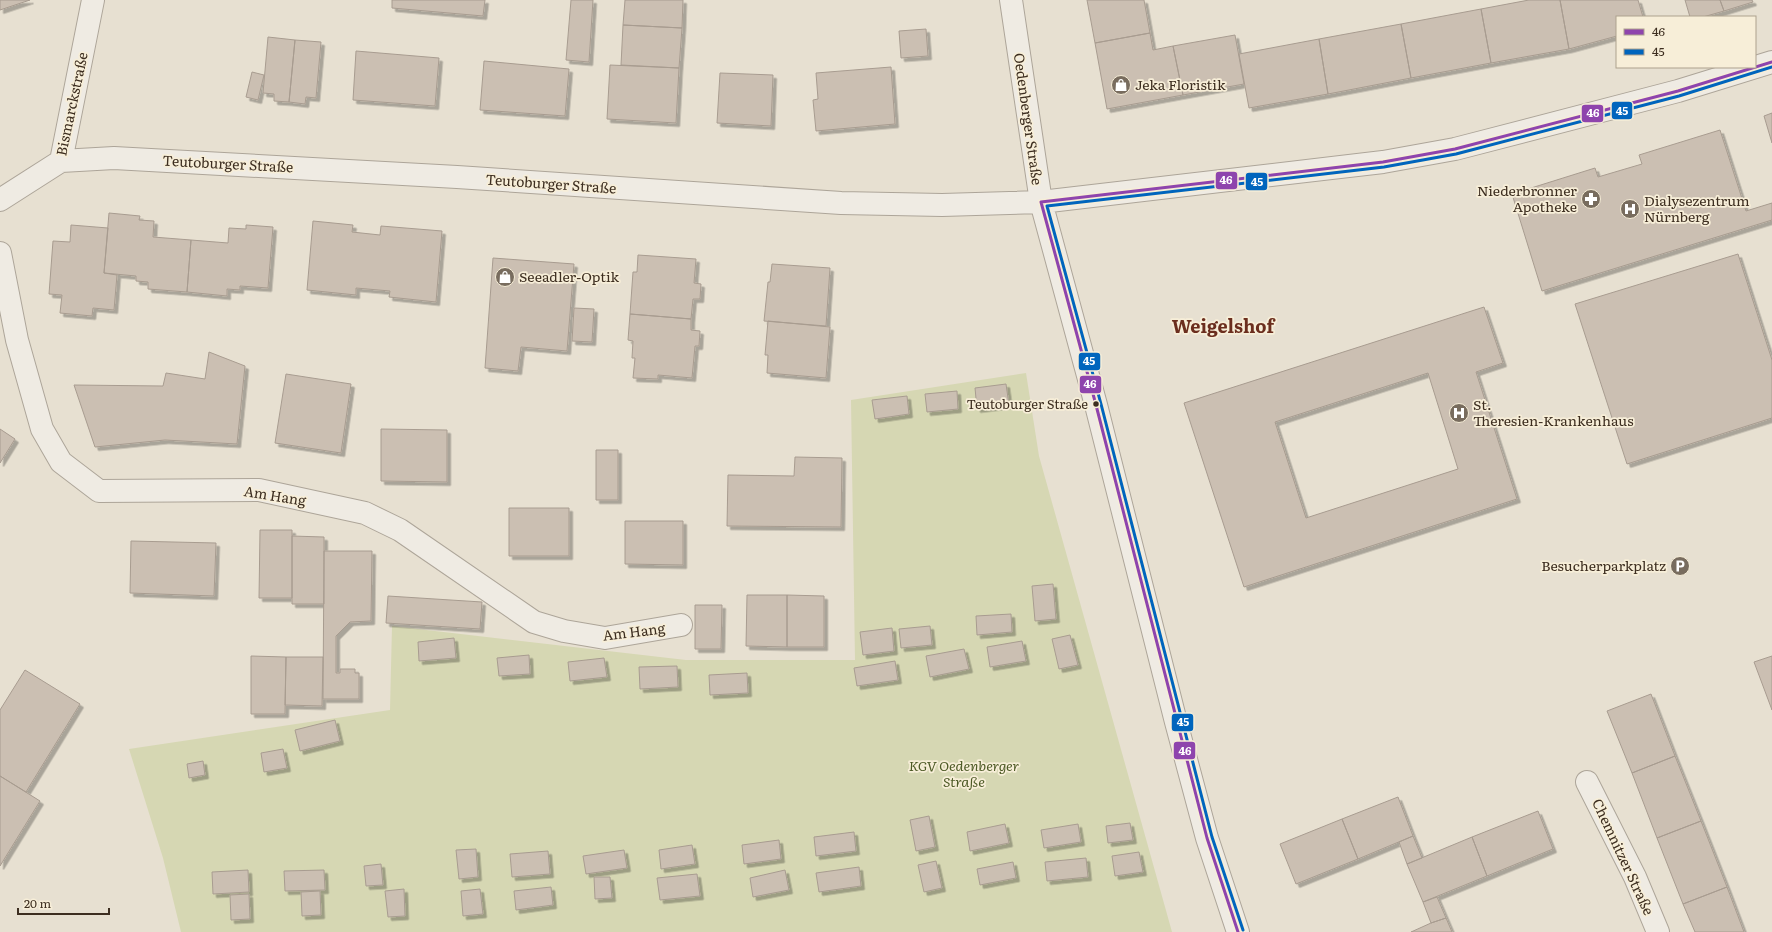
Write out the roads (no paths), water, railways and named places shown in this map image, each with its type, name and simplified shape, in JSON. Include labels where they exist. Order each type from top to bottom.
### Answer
[{"type":"street","name":"Bismarckstraße","points":[[0,200],[61,161],[93,0]]},
{"type":"street","name":"Oedenberger Straße","points":[[1011,0],[1041,202],[1096,404],[1176,722],[1207,838],[1238,932]]},
{"type":"street","name":"Teutoburger Straße","points":[[1756,67],[1772,62]]},
{"type":"street","name":"Teutoburger Straße","points":[[61,161],[114,158],[449,176],[841,203],[942,206],[1041,202],[1383,162],[1455,149],[1678,91],[1753,68]]},
{"type":"street","name":"Am Hang","points":[[0,252],[17,340],[42,430],[61,462],[99,490],[259,490],[365,513],[400,530],[534,622],[564,632],[605,638],[681,626]]},
{"type":"street","name":"Chemnitzer Straße","points":[[1587,782],[1635,877],[1658,932]]},
{"type":"place","name":"Jeka Floristik","points":[[1121,85]]},
{"type":"place","name":"Niederbronner Apotheke","points":[[1591,199]]},
{"type":"place","name":"Dialysezentrum Nürnberg","points":[[1630,209]]},
{"type":"place","name":"Seeadler-Optik","points":[[505,277]]},
{"type":"place","name":"Teutoburger Straße","points":[[1096,404]]},
{"type":"place","name":"St. Theresien-Krankenhaus","points":[[1459,413]]},
{"type":"place","name":"Besucherparkplatz","points":[[1680,566]]},
{"type":"district","name":"Weigelshof","points":[[1223,327]]},
{"type":"park label","name":"KGV Oedenberger Straße","points":[[964,774]]}]
